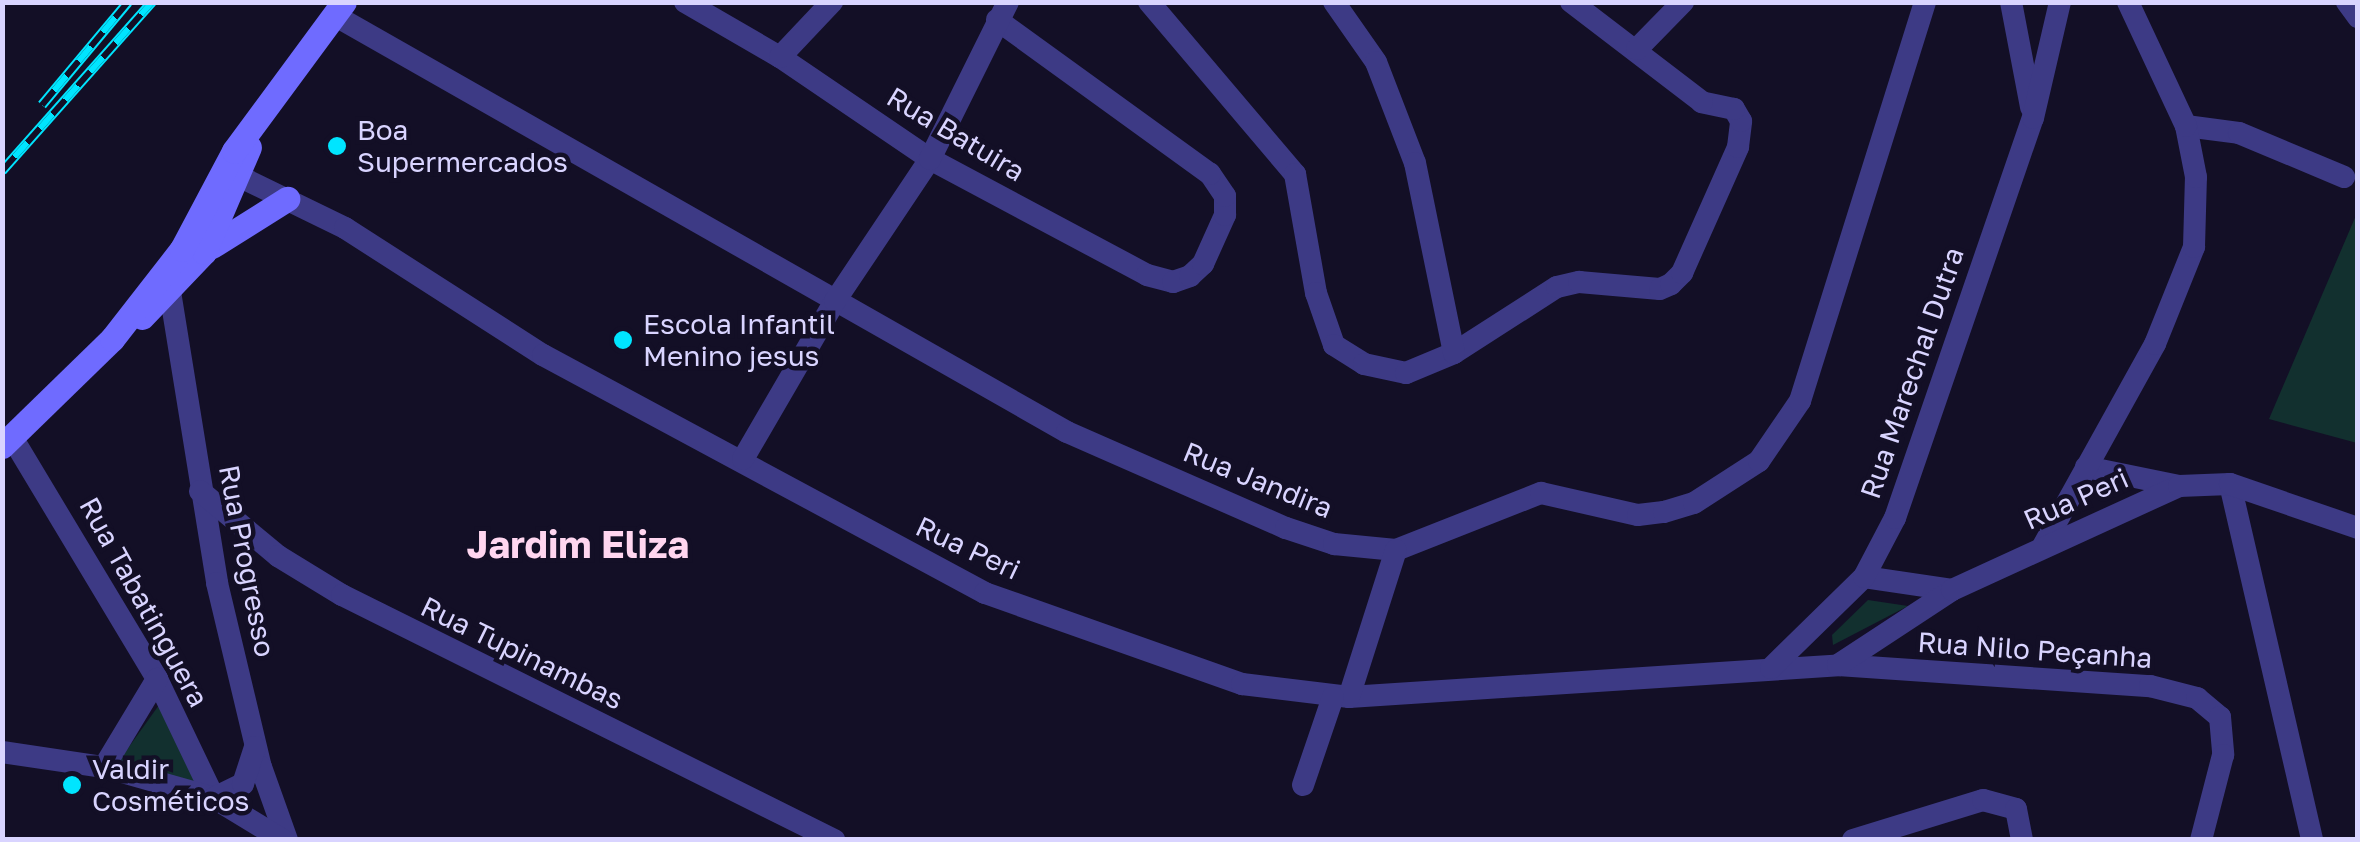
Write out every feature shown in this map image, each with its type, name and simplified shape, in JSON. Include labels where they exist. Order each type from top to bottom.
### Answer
[{"type":"main road","points":[[170,280],[257,123],[339,9]]},
{"type":"main road","points":[[204,252],[232,173]]},
{"type":"main road","points":[[7,443],[170,280],[204,252],[287,199]]},
{"type":"street","name":"Rua Batuira","points":[[685,2],[780,57],[930,159],[1147,275],[1174,282],[1203,264],[1225,215],[1224,196],[1210,174],[1002,12]]},
{"type":"street","points":[[780,57],[832,2]]},
{"type":"street","points":[[1149,2],[1295,174],[1316,293],[1334,344],[1364,364],[1406,373],[1454,353],[1557,287],[1578,282],[1648,289],[1671,284],[1682,273],[1738,147],[1740,121],[1734,108],[1702,102],[1571,2]]},
{"type":"street","points":[[1334,2],[1376,62],[1415,163],[1454,353]]},
{"type":"street","points":[[1637,49],[1683,2]]},
{"type":"street","name":"Rua Jandira","points":[[339,9],[1050,422],[1286,528],[1334,544],[1396,550],[1541,494],[1638,515],[1664,512],[1694,503],[1759,461],[1800,401],[1926,2]]},
{"type":"street","points":[[2011,2],[2033,118]]},
{"type":"street","name":"Rua Marechal Dutra","points":[[1771,668],[1864,577],[1917,458],[2033,118],[2060,2]]},
{"type":"street","points":[[2043,546],[2188,277],[2198,212],[2186,126],[2128,2]]},
{"type":"street","points":[[2347,2],[2358,17]]},
{"type":"street","points":[[743,458],[836,301],[930,159],[1002,12]]},
{"type":"street","points":[[2186,126],[2258,139],[2344,177]]},
{"type":"street","name":"Rua Peri","points":[[232,173],[345,228],[544,355],[743,458],[985,593],[1242,684],[1341,697],[1771,668]]},
{"type":"street","name":"Rua Progresso","points":[[170,280],[200,492],[256,744],[285,840]]},
{"type":"street","name":"Rua Tabatinguera","points":[[7,443],[157,679],[214,798]]},
{"type":"street","points":[[2086,467],[2179,486]]},
{"type":"street","points":[[2230,484],[2358,528]]},
{"type":"street","points":[[2230,484],[2312,840]]},
{"type":"street","name":"Rua Peri","points":[[1838,665],[1952,590],[2043,546],[2179,486],[2230,484]]},
{"type":"street","name":"Rua Tupinambas","points":[[200,492],[278,556],[342,596],[834,840]]},
{"type":"street","points":[[1303,786],[1396,550]]},
{"type":"street","points":[[1864,577],[1952,590]]},
{"type":"street","name":"Rua Nilo Peçanha","points":[[1771,668],[1838,665],[2082,678],[2197,698],[2220,718],[2224,733],[2201,840]]},
{"type":"street","points":[[104,767],[157,679]]},
{"type":"street","points":[[214,798],[243,784],[256,744]]},
{"type":"street","name":"Rua Progresso","points":[[2,752],[104,767],[214,798],[285,840]]},
{"type":"street","points":[[1854,840],[1962,803],[1993,800],[2016,808],[2022,840]]},
{"type":"green space","points":[[2357,213],[2357,443],[2269,419]]},
{"type":"green space","points":[[1868,600],[1908,606],[1833,645],[1832,635]]},
{"type":"green space","points":[[159,705],[200,790],[116,765]]},
{"type":"railway","points":[[42,105],[128,2]]},
{"type":"railway","points":[[2,171],[152,2]]},
{"type":"place","name":"Boa Supermercados","points":[[337,146]]},
{"type":"place","name":"Escola Infantil Menino jesus","points":[[623,340]]},
{"type":"place","name":"Valdir Cosméticos","points":[[72,785]]},
{"type":"district","name":"Jardim Eliza","points":[[578,544]]}]
